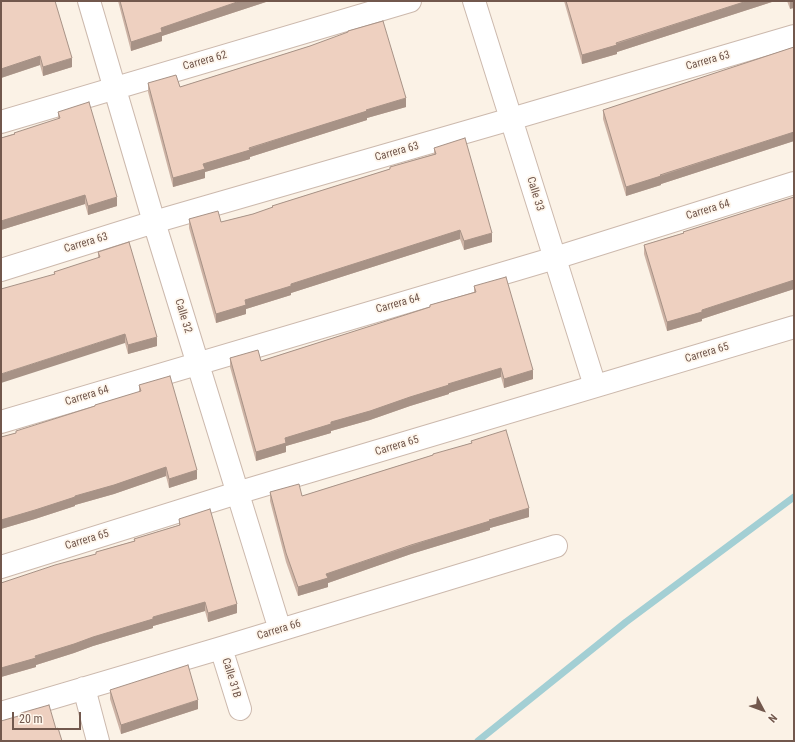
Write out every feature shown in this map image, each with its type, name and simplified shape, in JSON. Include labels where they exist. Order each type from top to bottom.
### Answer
[{"type":"street","name":"Calle 32","points":[[89,1],[154,222],[280,630]]},
{"type":"street","name":"Carrera 62","points":[[1,122],[410,1]]},
{"type":"street","name":"Calle 33","points":[[474,1],[595,386]]},
{"type":"street","name":"Carrera 63","points":[[1,270],[154,222],[794,36]]},
{"type":"street","name":"Carrera 64","points":[[1,422],[555,258],[794,182]]},
{"type":"street","name":"Carrera 65","points":[[1,567],[237,493],[794,327]]},
{"type":"street","name":"Carrera 66","points":[[1,713],[556,546]]},
{"type":"street","name":"Calle 31B","points":[[221,648],[240,709]]},
{"type":"street","points":[[84,688],[98,741]]},
{"type":"building","points":[[1,1],[55,1],[72,58],[43,67],[40,56],[1,69]]},
{"type":"building","points":[[120,1],[240,1],[161,28],[162,32],[131,42]]},
{"type":"building","points":[[566,1],[747,1],[616,43],[617,45],[582,55]]},
{"type":"building","points":[[383,21],[406,98],[249,148],[250,150],[203,164],[205,169],[173,178],[148,83],[176,75],[180,87],[310,46],[348,31]]},
{"type":"building","points":[[794,47],[794,132],[626,187],[603,110]]},
{"type":"building","points":[[89,102],[117,197],[88,206],[85,195],[1,221],[1,138],[60,118],[58,112]]},
{"type":"building","points":[[465,138],[492,233],[464,241],[460,230],[291,284],[291,286],[245,300],[246,305],[216,314],[189,219],[218,211],[221,222],[253,214],[273,207],[272,206],[390,169],[390,167],[436,154],[434,148]]},
{"type":"building","points":[[794,197],[794,280],[702,310],[702,312],[667,322],[644,245]]},
{"type":"building","points":[[129,242],[157,337],[128,345],[125,334],[1,374],[1,289],[55,274],[54,272],[100,257],[98,252]]},
{"type":"building","points":[[506,277],[533,370],[504,379],[501,368],[448,384],[449,385],[370,411],[331,422],[331,424],[285,438],[286,443],[256,452],[230,358],[258,350],[261,361],[430,307],[430,305],[476,292],[474,286]]},
{"type":"building","points":[[170,376],[197,470],[169,479],[166,467],[114,485],[1,520],[1,437],[141,391],[139,385]]},
{"type":"building","points":[[506,430],[529,508],[411,545],[326,574],[328,578],[298,587],[286,553],[270,492],[299,484],[302,496],[472,443],[471,441]]},
{"type":"building","points":[[210,509],[237,604],[208,613],[205,602],[153,617],[153,619],[93,637],[35,656],[36,658],[1,668],[1,583],[135,541],[134,539],[180,525],[179,519]]},
{"type":"building","points":[[188,665],[198,700],[121,725],[110,690]]},
{"type":"building","points":[[49,705],[56,729],[58,728],[62,741],[1,741],[1,721],[22,715],[21,713]]},
{"type":"waterway","points":[[478,741],[626,622],[794,497]]}]
